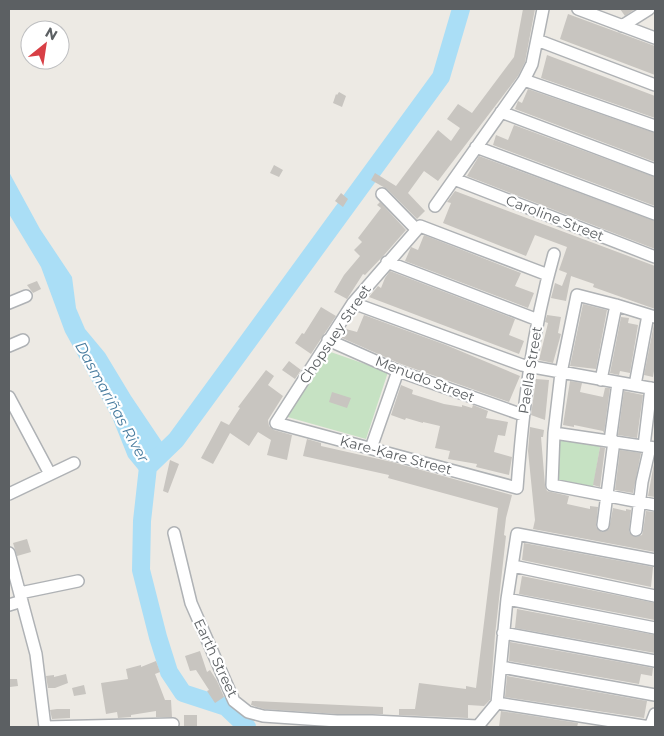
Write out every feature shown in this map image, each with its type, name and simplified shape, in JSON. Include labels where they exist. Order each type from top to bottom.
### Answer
[{"type":"street","points":[[435,206],[524,80],[532,64],[543,9]]},
{"type":"street","points":[[578,9],[655,38]]},
{"type":"street","points":[[622,26],[650,9]]},
{"type":"street","points":[[537,40],[655,85]]},
{"type":"street","points":[[524,80],[655,126]]},
{"type":"street","points":[[500,112],[655,170]]},
{"type":"street","points":[[476,147],[655,214]]},
{"type":"street","name":"Caroline Street","points":[[454,179],[655,256]]},
{"type":"street","points":[[382,194],[418,228],[548,275]]},
{"type":"street","name":"Chopsuey Street","points":[[276,423],[353,303],[418,228]]},
{"type":"street","name":"Paella Street","points":[[516,488],[529,366],[554,254]]},
{"type":"street","points":[[387,262],[538,320]]},
{"type":"street","points":[[9,303],[26,296]]},
{"type":"street","points":[[635,385],[651,316],[577,296],[561,373],[554,433],[552,485],[655,506]]},
{"type":"street","points":[[353,303],[529,366],[653,388],[650,447],[636,530]]},
{"type":"street","points":[[601,380],[616,305]]},
{"type":"street","points":[[9,346],[23,340]]},
{"type":"street","name":"Menudo Street","points":[[328,340],[398,371],[523,415]]},
{"type":"street","points":[[371,448],[398,371]]},
{"type":"street","points":[[603,525],[618,382]]},
{"type":"street","points":[[9,397],[50,474]]},
{"type":"street","name":"Kare-Kare Street","points":[[276,423],[516,488]]},
{"type":"street","points":[[554,433],[650,447]]},
{"type":"street","points":[[9,494],[74,463]]},
{"type":"street","name":"Earth Street","points":[[174,533],[191,604],[234,701],[248,712],[335,724],[478,727],[497,704]]},
{"type":"street","points":[[655,560],[517,534],[507,599],[497,704],[650,726],[655,714]]},
{"type":"street","points":[[9,552],[36,654],[45,727],[111,727],[173,724]]},
{"type":"street","points":[[513,566],[655,596]]},
{"type":"street","points":[[9,605],[21,597],[78,581]]},
{"type":"street","points":[[507,599],[655,628]]},
{"type":"street","points":[[503,633],[655,661]]},
{"type":"street","points":[[501,667],[655,695]]},
{"type":"green space","points":[[325,350],[388,372],[366,439],[284,416]]},
{"type":"green space","points":[[558,435],[601,441],[593,488],[557,482]]},
{"type":"water","points":[[9,172],[40,229],[72,277],[76,308],[85,329],[105,353],[164,445],[142,474],[128,457],[112,417],[65,332],[41,267],[9,214]]},
{"type":"building","points":[[523,9],[535,9],[525,62],[518,76],[438,181],[424,171],[408,193],[425,211],[417,219],[387,189],[371,180],[375,173],[396,186],[438,130],[451,141],[460,128],[447,119],[458,104],[472,113],[514,57]]},
{"type":"building","points":[[620,9],[635,9],[625,16]]},
{"type":"building","points":[[568,14],[655,46],[655,75],[560,39]]},
{"type":"building","points":[[547,55],[655,96],[655,118],[541,78]]},
{"type":"building","points":[[528,89],[655,133],[655,162],[515,109],[518,101],[522,103]]},
{"type":"building","points":[[339,92],[346,96],[342,107],[333,103],[336,94]]},
{"type":"building","points":[[514,125],[655,177],[655,206],[493,145],[496,135],[508,140]]},
{"type":"building","points":[[479,156],[655,221],[655,249],[467,176]]},
{"type":"building","points":[[274,165],[283,170],[279,177],[270,173]]},
{"type":"building","points":[[455,191],[655,266],[655,309],[593,287],[594,284],[571,276],[566,301],[551,298],[555,283],[562,286],[567,273],[559,270],[567,247],[535,235],[526,256],[443,223],[451,203],[447,202]]},
{"type":"building","points":[[341,193],[348,199],[343,207],[335,201]]},
{"type":"building","points":[[380,202],[406,230],[365,275],[363,274],[347,299],[334,292],[344,275],[360,256],[354,250],[362,242],[358,238],[381,208],[377,205]]},
{"type":"building","points":[[424,235],[521,273],[515,286],[534,293],[528,308],[405,261],[411,247],[418,250]]},
{"type":"building","points":[[390,271],[515,319],[509,335],[524,341],[519,354],[369,297],[378,286],[381,288]]},
{"type":"building","points":[[37,281],[41,289],[33,293],[27,285]]},
{"type":"building","points":[[583,304],[607,310],[596,369],[570,366]]},
{"type":"building","points":[[321,307],[336,316],[311,354],[295,343],[302,333],[304,334]]},
{"type":"building","points":[[364,315],[446,345],[520,376],[509,402],[401,364],[342,338],[346,329],[357,332]]},
{"type":"building","points":[[547,315],[561,317],[558,333],[561,334],[553,363],[539,360],[548,323],[545,322]]},
{"type":"building","points":[[621,317],[629,318],[628,323],[638,325],[630,373],[620,371],[619,375],[610,373]]},
{"type":"building","points":[[654,324],[655,365],[653,377],[644,375]]},
{"type":"building","points":[[289,361],[301,370],[295,379],[282,370]]},
{"type":"building","points":[[266,370],[274,376],[268,385],[283,396],[268,420],[269,426],[274,430],[292,435],[287,460],[267,455],[271,440],[258,432],[249,446],[230,433],[213,464],[201,458],[221,421],[229,425],[240,408],[238,407]]},
{"type":"building","points":[[536,379],[549,380],[545,420],[531,415]]},
{"type":"building","points":[[570,381],[582,383],[580,392],[603,397],[605,388],[610,388],[604,433],[603,431],[574,425],[574,427],[563,425]]},
{"type":"building","points":[[401,385],[413,390],[412,394],[444,404],[462,407],[462,405],[472,408],[473,405],[488,411],[486,418],[508,422],[505,436],[498,435],[494,452],[512,457],[509,475],[476,467],[477,464],[448,459],[450,451],[435,448],[440,426],[406,418],[405,420],[391,415]]},
{"type":"building","points":[[624,391],[643,395],[637,438],[618,435]]},
{"type":"building","points":[[332,392],[351,398],[347,408],[329,402]]},
{"type":"building","points":[[530,427],[544,430],[543,437],[541,437],[547,491],[569,496],[567,504],[590,509],[590,506],[598,507],[596,527],[602,532],[609,529],[613,508],[626,511],[626,509],[631,510],[629,532],[636,537],[642,535],[646,511],[655,512],[655,552],[533,529],[535,520],[528,451]]},
{"type":"building","points":[[307,439],[321,443],[321,446],[392,462],[512,495],[504,535],[506,536],[490,700],[484,706],[468,705],[468,718],[399,715],[399,709],[415,709],[419,683],[466,689],[466,686],[476,688],[498,508],[388,478],[389,475],[303,456]]},
{"type":"building","points":[[600,447],[605,448],[600,487],[593,485]]},
{"type":"building","points":[[620,450],[641,453],[633,493],[615,490]]},
{"type":"building","points":[[655,458],[655,497],[648,496]]},
{"type":"building","points":[[170,460],[179,464],[168,493],[163,491]]},
{"type":"building","points":[[27,539],[31,552],[17,556],[13,543]]},
{"type":"building","points":[[524,543],[653,567],[651,587],[522,560]]},
{"type":"building","points":[[522,576],[655,603],[655,620],[519,594]]},
{"type":"building","points":[[517,609],[655,635],[655,653],[515,628]]},
{"type":"building","points":[[510,642],[653,668],[652,676],[641,674],[639,684],[509,661]]},
{"type":"building","points":[[200,651],[207,672],[210,670],[224,697],[215,703],[196,670],[190,671],[185,656]]},
{"type":"building","points":[[156,661],[160,672],[155,674],[165,700],[171,700],[172,717],[156,717],[156,711],[118,718],[117,712],[106,714],[101,683],[128,679],[126,669],[141,665],[141,667]]},
{"type":"building","points":[[66,674],[68,683],[55,688],[48,688],[46,676],[54,675],[54,677]]},
{"type":"building","points":[[507,676],[647,701],[644,718],[505,697]]},
{"type":"building","points":[[9,679],[17,679],[18,686],[10,687]]},
{"type":"building","points":[[84,685],[86,694],[74,696],[72,688]]},
{"type":"building","points":[[252,701],[383,707],[383,714],[337,714],[264,709],[251,705]]},
{"type":"building","points":[[70,709],[70,718],[52,719],[50,710]]},
{"type":"building","points":[[501,711],[578,723],[577,727],[499,727]]},
{"type":"building","points":[[184,715],[197,715],[197,726],[184,726]]},
{"type":"waterway","points":[[148,467],[176,440],[441,77],[461,9]]},
{"type":"waterway","name":"Dasmariñas River","points":[[139,446],[148,467],[142,521],[141,570],[169,672],[183,693],[226,707],[247,727]]}]
